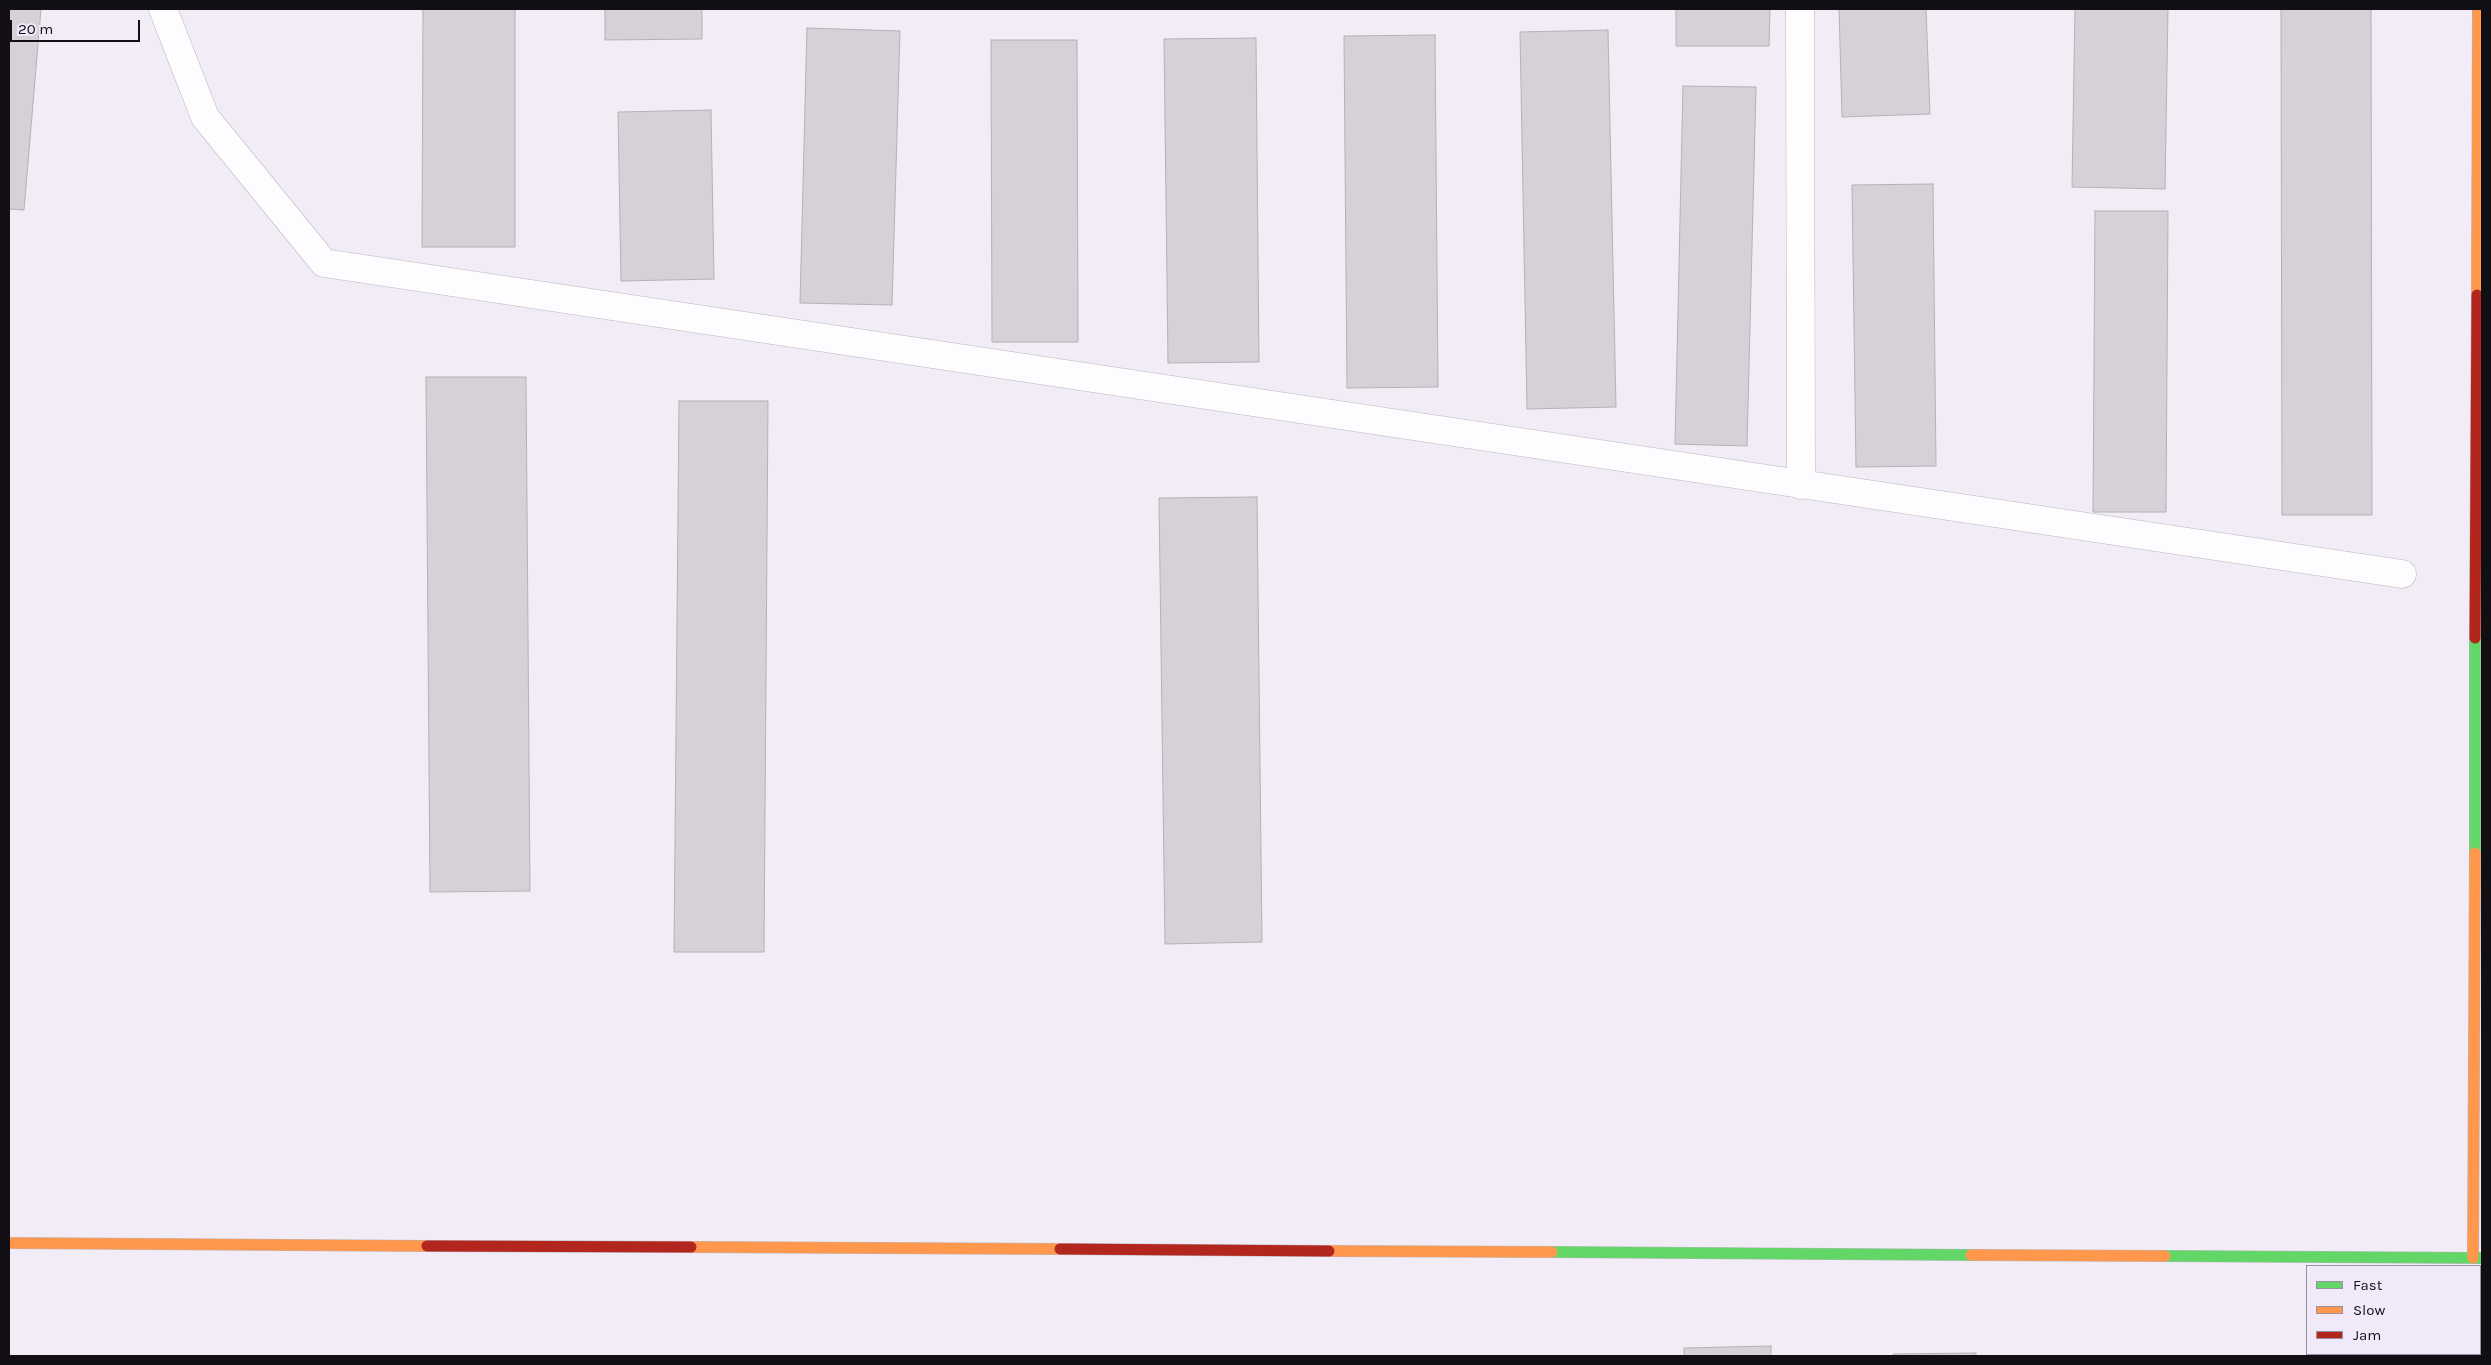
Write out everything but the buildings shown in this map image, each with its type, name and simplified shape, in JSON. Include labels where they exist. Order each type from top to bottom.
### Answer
[{"type":"street","points":[[163,9],[206,117],[324,263],[2402,574]]},
{"type":"street","points":[[1800,9],[1802,485]]},
{"type":"street","points":[[9,1243],[2478,1258],[2478,9]]},
{"type":"traffic: fast","points":[[2475,638],[2475,853]]},
{"type":"traffic: fast","points":[[1552,1252],[1971,1255]]},
{"type":"traffic: fast","points":[[2165,1256],[2482,1258]]},
{"type":"traffic: slow","points":[[2477,295],[2478,9]]},
{"type":"traffic: slow","points":[[2473,1258],[2475,853]]},
{"type":"traffic: slow","points":[[9,1243],[427,1246]]},
{"type":"traffic: slow","points":[[691,1247],[1060,1249]]},
{"type":"traffic: slow","points":[[1329,1251],[1552,1252]]},
{"type":"traffic: slow","points":[[1971,1255],[2165,1256]]},
{"type":"traffic: jam","points":[[2475,638],[2477,295]]},
{"type":"traffic: jam","points":[[427,1246],[691,1247]]},
{"type":"traffic: jam","points":[[1060,1249],[1329,1251]]}]
